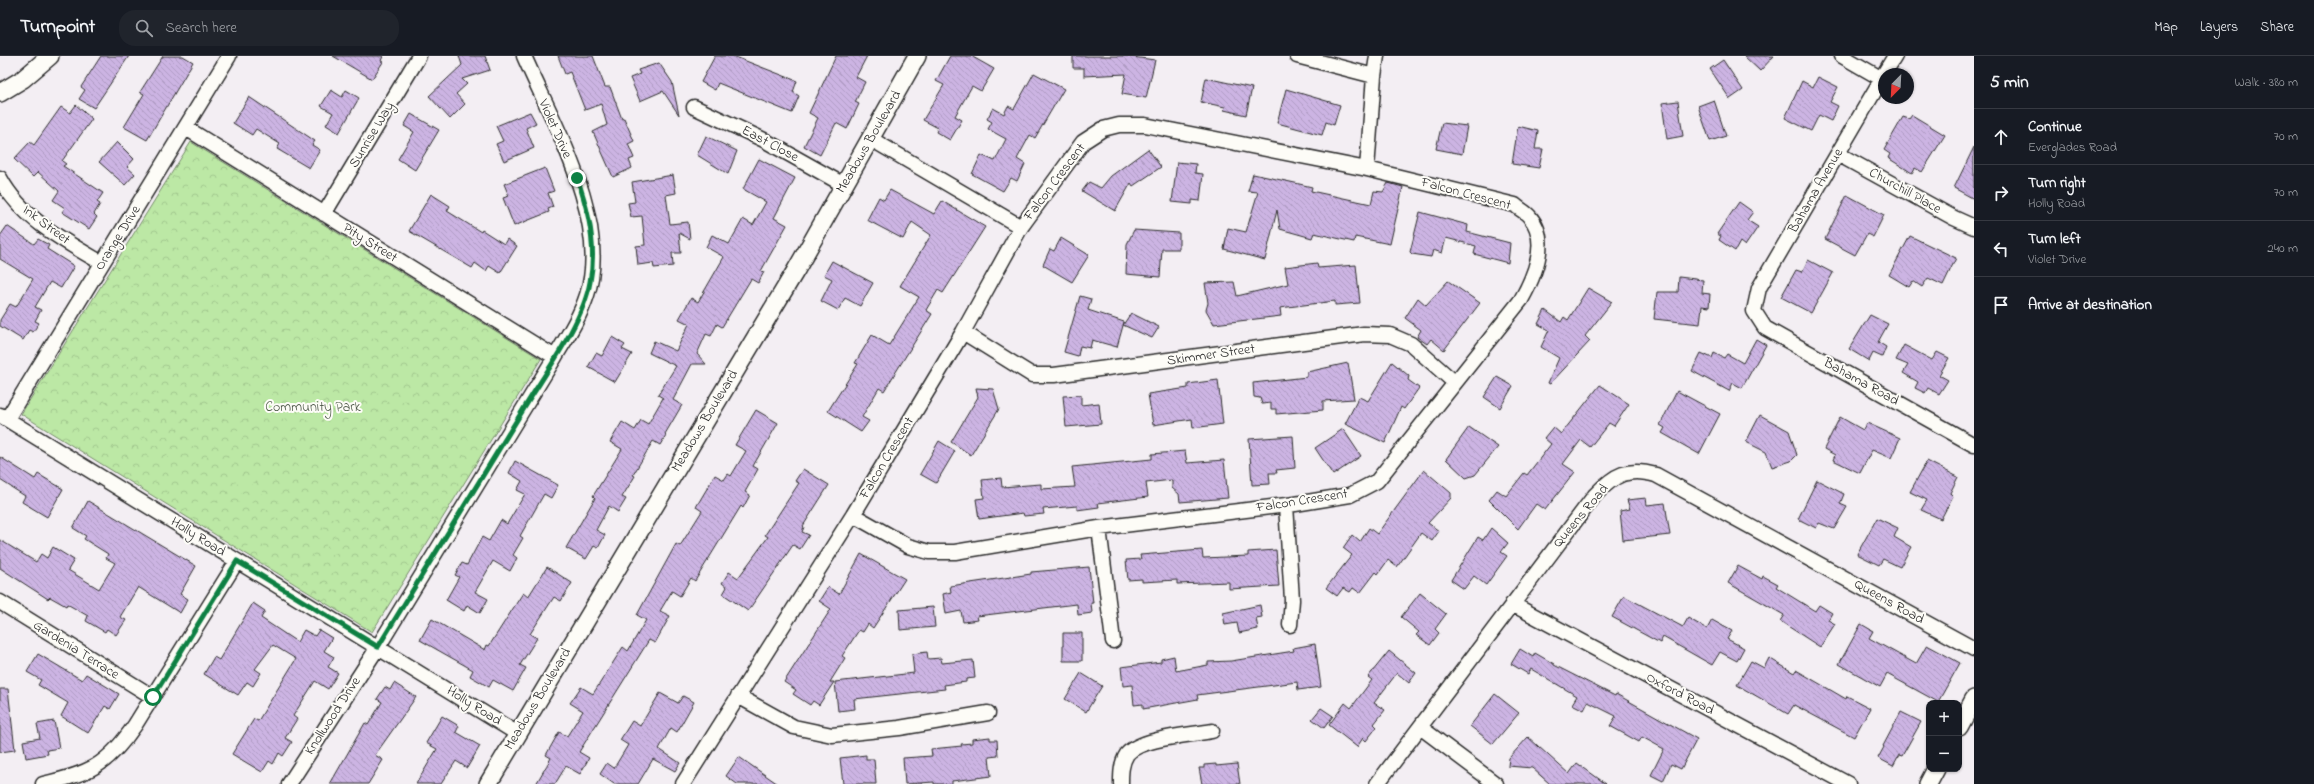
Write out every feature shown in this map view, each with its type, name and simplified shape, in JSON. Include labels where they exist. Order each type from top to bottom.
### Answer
[{"type":"street","points":[[0,93],[22,79],[50,56]]},
{"type":"street","name":"Orange Drive","points":[[4,417],[102,263],[229,56]]},
{"type":"street","name":"Sunrise Way","points":[[324,214],[420,56]]},
{"type":"street","name":"Violet Drive","points":[[378,647],[555,357],[576,321],[587,294],[592,268],[592,238],[587,211],[577,178],[524,56]]},
{"type":"street","name":"Meadows Boulevard","points":[[488,784],[844,185],[917,56]]},
{"type":"street","points":[[1297,56],[1374,76]]},
{"type":"street","points":[[1367,169],[1374,76],[1377,56]]},
{"type":"street","points":[[1842,56],[1878,74]]},
{"type":"street","name":"Bahama Avenue","points":[[1887,68],[1894,56]]},
{"type":"street","name":"Bahama Avenue","points":[[1754,310],[1759,288],[1878,85]]},
{"type":"street","name":"East Close","points":[[694,108],[764,140],[844,185]]},
{"type":"street","name":"Falcon Crescent","points":[[682,784],[853,515],[963,332],[1021,227],[1083,142],[1103,129],[1119,125],[1145,124],[1367,169],[1515,205],[1530,217],[1537,231],[1539,250],[1537,268],[1521,300],[1454,382],[1377,481],[1350,495],[1286,505],[1099,528],[955,552],[929,552],[908,546],[853,515]]},
{"type":"street","name":"Pity Street","points":[[186,128],[555,357]]},
{"type":"street","points":[[870,139],[1021,227]]},
{"type":"street","name":"Churchill Place","points":[[1838,154],[1954,218],[1974,227]]},
{"type":"street","name":"Ink Street","points":[[0,178],[14,200],[34,218],[58,236],[102,263]]},
{"type":"street","name":"Bahama Road","points":[[1754,310],[1765,328],[1974,445]]},
{"type":"street","name":"Skimmer Street","points":[[963,332],[1032,375],[1054,375],[1364,334],[1390,335],[1411,344],[1454,382]]},
{"type":"street","name":"Holly Road","points":[[4,417],[518,734]]},
{"type":"street","name":"Queens Road","points":[[1377,784],[1512,604],[1604,486],[1622,473],[1641,471],[1656,475],[1974,649]]},
{"type":"street","points":[[1286,505],[1292,600],[1290,625]]},
{"type":"street","points":[[1099,528],[1112,641]]},
{"type":"street","points":[[43,784],[86,772],[105,761],[125,740],[237,561]]},
{"type":"street","name":"Gardenia Terrace","points":[[0,602],[153,697]]},
{"type":"street","name":"Oxford Road","points":[[1512,604],[1848,784]]},
{"type":"street","name":"Knollwood Drive","points":[[289,784],[378,647]]},
{"type":"street","points":[[738,696],[794,727],[832,735],[899,728],[988,713]]},
{"type":"street","points":[[1962,721],[1974,699]]},
{"type":"street","points":[[1420,727],[1496,784]]},
{"type":"street","points":[[1121,784],[1121,769],[1128,754],[1143,745],[1149,742],[1212,731]]},
{"type":"street","points":[[1928,784],[1934,772]]},
{"type":"green space","name":"Community Park","points":[[191,142],[541,359],[372,632],[21,414]]},
{"type":"building","points":[[101,56],[129,56],[94,108],[79,99],[85,90],[81,87]]},
{"type":"building","points":[[163,56],[183,56],[193,62],[147,140],[124,127],[144,94],[140,92]]},
{"type":"building","points":[[333,56],[383,56],[381,61],[383,62],[372,79]]},
{"type":"building","points":[[459,56],[485,56],[490,70],[462,79],[467,84],[456,94],[465,104],[450,119],[429,96],[462,65]]},
{"type":"building","points":[[558,56],[593,56],[605,87],[610,87],[622,119],[624,118],[634,141],[628,144],[634,158],[629,160],[632,168],[613,177],[593,132],[607,125],[601,104],[585,110],[570,72],[565,74]]},
{"type":"building","points":[[715,56],[733,56],[797,81],[793,92],[799,96],[792,113],[718,83],[715,90],[701,82]]},
{"type":"building","points":[[836,56],[867,56],[856,77],[865,82],[855,102],[859,104],[847,129],[836,123],[820,155],[804,146],[818,118],[809,113]]},
{"type":"building","points":[[950,56],[971,56],[994,69],[981,91],[972,86],[955,116],[962,120],[950,140],[936,132],[938,128],[923,120],[944,85],[936,81]]},
{"type":"building","points":[[1073,56],[1125,56],[1155,60],[1146,98],[1122,94],[1126,74],[1084,76],[1084,68],[1073,68]]},
{"type":"building","points":[[1744,56],[1774,56],[1760,71]]},
{"type":"building","points":[[1723,60],[1743,90],[1730,99],[1710,69]]},
{"type":"building","points":[[659,63],[672,82],[679,115],[663,91],[640,101],[630,78],[640,74],[638,70]]},
{"type":"building","points":[[1034,73],[1064,89],[1035,138],[1030,135],[1017,159],[1025,164],[1017,181],[1011,178],[1003,191],[972,174],[981,155],[995,161],[1006,139],[988,129],[992,122],[987,119],[993,108],[1004,114],[1008,106],[1014,109]]},
{"type":"building","points":[[1818,77],[1838,87],[1830,102],[1838,106],[1831,121],[1819,115],[1811,131],[1785,118],[1802,81],[1813,87]]},
{"type":"building","points":[[1206,78],[1252,88],[1246,115],[1224,110],[1225,107],[1201,102]]},
{"type":"building","points":[[1286,89],[1340,105],[1334,125],[1326,122],[1322,135],[1277,123]]},
{"type":"building","points":[[331,90],[342,97],[346,90],[359,98],[339,133],[326,125],[333,113],[321,106]]},
{"type":"building","points":[[249,97],[315,141],[312,145],[320,150],[309,168],[277,149],[280,144],[256,129],[252,135],[233,123]]},
{"type":"building","points":[[1714,100],[1726,136],[1710,141],[1698,106]]},
{"type":"building","points":[[1678,101],[1683,136],[1667,139],[1662,103]]},
{"type":"building","points":[[76,105],[92,119],[62,161],[66,164],[63,166],[103,193],[97,202],[100,204],[94,214],[97,217],[89,229],[62,212],[65,208],[53,200],[59,191],[38,172],[33,177],[14,159],[30,142],[34,145],[61,107],[70,113]]},
{"type":"building","points":[[530,112],[536,123],[526,128],[534,148],[504,161],[496,144],[503,141],[496,126]]},
{"type":"building","points":[[411,114],[439,130],[415,170],[398,159],[414,132],[404,126]]},
{"type":"building","points":[[1912,115],[1945,135],[1922,172],[1915,168],[1912,173],[1888,158],[1890,154],[1884,150],[1903,117],[1909,119]]},
{"type":"building","points":[[1442,123],[1467,126],[1462,154],[1436,149]]},
{"type":"building","points":[[1518,126],[1538,131],[1535,149],[1543,149],[1539,168],[1512,164]]},
{"type":"building","points":[[706,136],[737,151],[728,174],[697,155]]},
{"type":"building","points":[[117,142],[134,159],[127,167],[135,174],[125,185],[99,162]]},
{"type":"building","points":[[1974,147],[1974,199],[1954,188]]},
{"type":"building","points":[[1148,149],[1161,167],[1133,186],[1131,183],[1115,211],[1082,191],[1089,182],[1101,188],[1111,176]]},
{"type":"building","points":[[759,159],[795,178],[774,218],[787,225],[761,271],[764,272],[758,283],[751,279],[722,327],[717,324],[711,336],[706,334],[697,354],[706,364],[692,364],[673,400],[682,405],[665,434],[666,435],[660,445],[653,441],[633,475],[635,476],[622,497],[626,499],[618,512],[609,506],[596,530],[605,535],[598,548],[594,546],[586,559],[566,548],[595,498],[593,496],[622,449],[610,442],[622,422],[635,430],[641,420],[648,424],[663,398],[658,395],[676,366],[649,353],[654,341],[676,351],[689,324],[679,319],[691,298],[698,302],[724,257],[706,247],[712,235],[729,244],[743,219],[753,225],[766,202],[743,189]]},
{"type":"building","points":[[1177,162],[1196,164],[1195,173],[1203,174],[1200,201],[1192,200],[1192,204],[1172,202]]},
{"type":"building","points":[[545,168],[554,191],[548,193],[553,207],[548,209],[549,212],[514,226],[503,198],[509,196],[504,184]]},
{"type":"building","points":[[1253,174],[1312,187],[1311,191],[1371,204],[1374,191],[1383,192],[1388,183],[1403,187],[1390,244],[1355,237],[1354,242],[1314,233],[1312,238],[1280,229],[1277,210],[1265,260],[1224,249],[1228,228],[1246,232],[1258,192],[1248,191]]},
{"type":"building","points":[[673,175],[676,193],[666,195],[670,224],[688,222],[690,239],[679,233],[681,253],[672,253],[673,266],[654,268],[653,263],[638,265],[636,246],[645,245],[642,216],[631,217],[628,203],[635,202],[632,182]]},
{"type":"building","points":[[890,190],[934,214],[942,201],[985,227],[943,293],[938,290],[926,310],[932,314],[884,391],[879,388],[862,417],[869,421],[861,432],[828,411],[858,364],[855,363],[872,335],[889,345],[919,297],[900,286],[931,235],[912,222],[903,239],[867,220],[879,197],[884,200]]},
{"type":"building","points":[[431,194],[450,206],[447,211],[481,232],[482,230],[504,244],[507,239],[517,246],[500,273],[489,266],[486,271],[475,263],[472,268],[409,231]]},
{"type":"building","points":[[1847,195],[1884,215],[1873,237],[1867,234],[1855,255],[1825,239]]},
{"type":"building","points":[[1739,202],[1753,212],[1747,220],[1758,227],[1745,246],[1740,242],[1735,251],[1719,240],[1721,236],[1717,234]]},
{"type":"building","points":[[1420,212],[1468,225],[1467,232],[1510,243],[1508,263],[1474,254],[1476,246],[1446,238],[1442,253],[1433,250],[1431,257],[1412,254],[1410,252]]},
{"type":"building","points":[[7,226],[34,244],[38,239],[49,245],[47,249],[74,266],[61,288],[50,282],[35,307],[41,310],[35,321],[39,323],[33,332],[29,330],[23,340],[0,326],[0,320],[10,304],[16,307],[33,279],[0,259],[0,236]]},
{"type":"building","points":[[1134,230],[1179,233],[1179,249],[1162,249],[1160,277],[1126,274],[1127,244]]},
{"type":"building","points":[[1910,236],[1956,258],[1943,285],[1928,278],[1922,287],[1913,281],[1909,287],[1889,275]]},
{"type":"building","points":[[1061,238],[1089,255],[1072,282],[1043,265],[1050,249],[1054,251]]},
{"type":"building","points":[[1808,260],[1833,273],[1811,313],[1781,297],[1796,270],[1802,272]]},
{"type":"building","points":[[832,261],[873,283],[860,306],[845,298],[838,310],[821,301],[832,279],[824,275]]},
{"type":"building","points":[[1317,263],[1318,268],[1356,265],[1360,303],[1335,305],[1335,301],[1280,308],[1281,316],[1214,324],[1206,310],[1208,303],[1205,283],[1234,282],[1237,296],[1288,284],[1285,267]]},
{"type":"building","points":[[1679,277],[1703,280],[1702,293],[1710,294],[1709,307],[1702,306],[1700,324],[1654,319],[1657,292],[1678,292]]},
{"type":"building","points":[[1448,281],[1480,303],[1444,350],[1431,339],[1427,344],[1417,337],[1421,330],[1405,318],[1418,298],[1426,305]]},
{"type":"building","points":[[1588,288],[1612,302],[1585,336],[1590,341],[1550,384],[1548,383],[1559,358],[1541,347],[1549,330],[1538,324],[1545,310],[1561,322],[1564,317],[1568,320]]},
{"type":"building","points":[[1080,296],[1091,299],[1088,310],[1124,322],[1117,347],[1092,340],[1090,348],[1080,346],[1078,356],[1064,352]]},
{"type":"building","points":[[1131,313],[1159,327],[1152,338],[1123,325]]},
{"type":"building","points":[[1870,315],[1888,324],[1878,342],[1886,347],[1882,357],[1873,353],[1869,361],[1849,349]]},
{"type":"building","points":[[612,337],[625,345],[622,349],[632,354],[615,382],[588,367],[596,353],[602,356]]},
{"type":"building","points":[[1756,339],[1766,345],[1742,388],[1733,383],[1729,391],[1692,371],[1701,353],[1712,358],[1714,353],[1724,358],[1727,354],[1743,363]]},
{"type":"building","points":[[1904,345],[1932,360],[1937,352],[1949,358],[1939,375],[1948,380],[1939,394],[1928,388],[1925,393],[1915,388],[1918,382],[1903,373],[1908,365],[1896,360]]},
{"type":"building","points":[[1392,362],[1409,376],[1408,380],[1419,388],[1404,409],[1401,407],[1385,443],[1345,424],[1359,397],[1368,401]]},
{"type":"building","points":[[1348,363],[1354,399],[1323,401],[1323,410],[1276,414],[1276,409],[1271,409],[1271,403],[1262,404],[1260,398],[1254,397],[1253,383],[1307,377],[1307,372]]},
{"type":"building","points":[[1497,377],[1513,386],[1500,408],[1484,397]]},
{"type":"building","points":[[1218,380],[1223,424],[1193,428],[1192,419],[1153,425],[1148,394],[1188,388],[1188,384]]},
{"type":"building","points":[[1600,385],[1629,404],[1614,426],[1609,423],[1590,447],[1581,440],[1563,464],[1575,472],[1545,510],[1536,504],[1518,529],[1489,500],[1497,490],[1506,496],[1524,473],[1527,475],[1551,444],[1544,438],[1553,427],[1561,434]]},
{"type":"building","points":[[976,388],[993,389],[999,409],[971,455],[951,442],[978,397]]},
{"type":"building","points":[[1677,391],[1720,414],[1699,454],[1662,433],[1665,428],[1660,425]]},
{"type":"building","points":[[1081,395],[1081,405],[1099,403],[1101,424],[1066,427],[1063,396]]},
{"type":"building","points":[[756,410],[778,423],[753,466],[758,469],[745,492],[750,495],[743,508],[741,506],[695,581],[691,578],[680,596],[672,591],[660,611],[670,616],[655,643],[649,640],[579,752],[589,758],[580,774],[566,766],[555,784],[536,784],[551,758],[546,755],[559,732],[567,736],[583,711],[570,703],[581,687],[593,694],[623,647],[628,651],[646,620],[637,615],[676,544],[680,546],[702,511],[696,507],[715,475],[724,480],[728,474],[731,476],[746,451],[735,445]]},
{"type":"building","points":[[1760,415],[1789,431],[1797,455],[1791,461],[1772,467],[1766,452],[1746,442]]},
{"type":"building","points":[[1840,417],[1863,430],[1867,423],[1900,438],[1891,458],[1872,450],[1860,473],[1833,460],[1835,455],[1824,449]]},
{"type":"building","points":[[1469,427],[1498,447],[1475,475],[1466,478],[1446,459]]},
{"type":"building","points":[[1343,429],[1361,456],[1333,475],[1315,448]]},
{"type":"building","points":[[1293,436],[1295,468],[1276,470],[1277,473],[1269,473],[1270,484],[1252,485],[1249,439]]},
{"type":"building","points":[[939,441],[955,451],[936,483],[920,474]]},
{"type":"building","points":[[1185,451],[1187,463],[1224,460],[1228,498],[1180,502],[1179,494],[1172,488],[1172,480],[1146,483],[1148,497],[1098,503],[1099,507],[1077,510],[1077,506],[1043,509],[1044,514],[1024,516],[1023,513],[979,519],[976,499],[984,498],[982,480],[1001,478],[1002,487],[1041,484],[1041,489],[1075,487],[1072,467],[1152,459],[1152,454]]},
{"type":"building","points":[[0,457],[35,479],[38,474],[63,489],[47,517],[22,502],[25,496],[0,480]]},
{"type":"building","points":[[515,461],[558,485],[551,498],[544,494],[520,536],[523,538],[513,555],[517,558],[510,571],[493,561],[475,592],[488,599],[480,613],[467,605],[464,611],[446,600],[459,577],[455,575],[462,563],[467,565],[482,537],[489,541],[501,520],[507,524],[525,494],[517,490],[522,481],[509,473]]},
{"type":"building","points":[[1927,461],[1958,477],[1950,493],[1953,496],[1941,519],[1921,510],[1927,500],[1910,492]]},
{"type":"building","points":[[803,469],[829,485],[803,526],[802,532],[809,535],[800,549],[793,545],[748,611],[723,594],[727,587],[722,583],[729,572],[738,578],[768,537],[765,535],[799,483],[795,481]]},
{"type":"building","points":[[1424,470],[1451,493],[1451,498],[1428,523],[1439,531],[1432,541],[1421,533],[1397,567],[1388,560],[1378,574],[1376,572],[1360,593],[1353,588],[1350,592],[1343,588],[1337,596],[1326,588],[1352,555],[1343,548],[1352,535],[1360,542],[1369,528],[1377,534]]},
{"type":"building","points":[[1817,480],[1844,494],[1840,504],[1847,507],[1834,529],[1819,523],[1816,528],[1798,519]]},
{"type":"building","points":[[1646,498],[1647,505],[1665,503],[1670,535],[1623,540],[1620,511],[1630,509],[1627,500]]},
{"type":"building","points":[[88,501],[196,566],[180,594],[188,599],[180,613],[138,587],[120,617],[126,620],[116,635],[107,629],[105,632],[86,621],[88,616],[67,604],[66,606],[50,597],[48,599],[0,568],[0,540],[36,562],[41,554],[47,558],[53,547],[74,560],[68,570],[99,589],[115,563],[106,558],[108,554],[84,539],[86,536],[73,528]]},
{"type":"building","points":[[1877,518],[1898,528],[1894,537],[1911,547],[1900,567],[1883,559],[1879,565],[1857,554]]},
{"type":"building","points":[[1491,528],[1508,543],[1501,552],[1507,556],[1486,585],[1474,576],[1464,589],[1451,580],[1478,537],[1483,540]]},
{"type":"building","points":[[1202,550],[1203,558],[1248,556],[1248,552],[1276,550],[1279,586],[1229,589],[1229,582],[1177,584],[1177,580],[1142,582],[1142,579],[1128,580],[1126,560],[1141,559],[1140,555]]},
{"type":"building","points":[[861,554],[905,579],[873,628],[868,624],[863,632],[859,630],[842,656],[845,658],[830,682],[834,682],[819,705],[813,701],[810,705],[793,694],[796,690],[784,682],[831,609],[819,601],[828,587],[839,594]]},
{"type":"building","points":[[1738,566],[1762,579],[1763,576],[1778,584],[1776,587],[1815,611],[1819,605],[1832,613],[1828,620],[1835,624],[1820,647],[1780,621],[1784,615],[1728,583]]},
{"type":"building","points":[[547,567],[572,583],[561,601],[554,597],[530,634],[537,638],[520,665],[526,668],[513,691],[493,680],[489,687],[470,676],[473,670],[420,640],[432,619],[485,650],[523,593],[528,597]]},
{"type":"building","points":[[1089,567],[1093,603],[1091,603],[1092,613],[1078,615],[1077,604],[977,616],[978,620],[963,622],[961,611],[946,614],[943,594],[951,592],[950,586],[1031,574],[1031,572]]},
{"type":"building","points":[[1420,593],[1446,614],[1435,629],[1439,633],[1430,645],[1416,635],[1419,632],[1401,617]]},
{"type":"building","points":[[1624,596],[1683,627],[1688,618],[1707,629],[1712,620],[1732,631],[1727,639],[1744,648],[1737,661],[1720,652],[1712,665],[1663,637],[1660,643],[1612,617]]},
{"type":"building","points":[[253,603],[265,611],[261,618],[297,642],[304,630],[315,636],[319,630],[332,638],[324,651],[334,657],[328,667],[338,673],[328,689],[315,681],[293,716],[297,719],[285,738],[292,742],[283,756],[279,753],[273,764],[269,761],[262,772],[232,754],[254,719],[258,721],[296,659],[273,645],[255,669],[261,673],[253,686],[247,682],[238,695],[204,674],[214,657],[219,660]]},
{"type":"building","points":[[1260,605],[1262,617],[1256,618],[1258,629],[1239,633],[1237,623],[1225,625],[1223,613]]},
{"type":"building","points":[[933,607],[935,627],[900,630],[899,610]]},
{"type":"building","points":[[1861,624],[1873,631],[1869,638],[1916,664],[1927,645],[1960,663],[1939,700],[1934,700],[1887,674],[1880,687],[1839,664]]},
{"type":"building","points":[[1063,633],[1082,633],[1082,661],[1063,661]]},
{"type":"building","points":[[1315,644],[1321,687],[1298,690],[1297,682],[1197,695],[1198,699],[1143,709],[1143,704],[1134,705],[1132,685],[1123,686],[1121,667],[1161,662],[1161,659],[1174,656],[1176,671],[1208,665],[1208,662],[1231,661],[1294,651],[1293,648]]},
{"type":"building","points":[[1520,649],[1533,657],[1535,653],[1554,665],[1615,696],[1616,694],[1697,739],[1681,769],[1671,764],[1663,781],[1651,775],[1664,749],[1642,737],[1639,742],[1610,726],[1616,716],[1588,702],[1584,710],[1572,704],[1577,696],[1531,669],[1528,674],[1511,664]]},
{"type":"building","points":[[1389,651],[1416,673],[1409,683],[1397,673],[1374,703],[1385,710],[1374,724],[1377,727],[1366,741],[1363,738],[1357,747],[1329,725],[1345,703],[1351,708],[1372,680],[1368,677]]},
{"type":"building","points":[[927,652],[928,659],[941,658],[942,663],[973,660],[975,678],[966,679],[966,682],[944,685],[945,689],[854,699],[855,709],[838,711],[835,682],[914,673],[912,654]]},
{"type":"building","points":[[38,654],[82,680],[86,674],[119,694],[110,709],[105,706],[88,733],[61,716],[68,703],[38,685],[41,680],[27,672]]},
{"type":"building","points":[[1769,658],[1794,673],[1796,670],[1846,699],[1847,696],[1870,708],[1854,737],[1794,705],[1788,714],[1737,685],[1751,661],[1764,668]]},
{"type":"building","points":[[1081,673],[1102,686],[1086,712],[1065,699]]},
{"type":"building","points":[[394,683],[416,697],[375,755],[383,760],[368,784],[330,784],[365,723],[368,725],[382,702],[377,699],[385,687],[390,690]]},
{"type":"building","points":[[0,689],[8,689],[15,750],[0,752]]},
{"type":"building","points":[[660,693],[678,703],[683,696],[694,702],[677,732],[671,728],[659,749],[680,763],[675,771],[653,759],[638,784],[614,784],[600,774],[607,763],[614,768],[628,745],[620,740],[632,721],[640,726]]},
{"type":"building","points":[[1495,694],[1519,713],[1493,744],[1470,726]]},
{"type":"building","points":[[1321,708],[1333,716],[1324,728],[1312,719]]},
{"type":"building","points":[[1901,712],[1921,722],[1902,756],[1899,755],[1893,766],[1878,758]]},
{"type":"building","points":[[442,716],[459,726],[456,732],[480,746],[467,768],[456,761],[441,784],[416,784],[437,749],[426,743]]},
{"type":"building","points":[[54,721],[59,748],[47,750],[48,754],[26,758],[23,741],[40,738],[37,724]]},
{"type":"building","points":[[990,737],[990,740],[997,740],[998,756],[989,757],[991,776],[952,781],[952,784],[934,784],[934,782],[905,784],[903,758],[932,756],[931,749],[962,746],[961,744],[972,743],[972,739]]},
{"type":"building","points":[[1528,737],[1569,774],[1577,763],[1606,784],[1550,784],[1532,768],[1508,766],[1509,758]]},
{"type":"building","points":[[866,755],[866,759],[874,759],[876,784],[843,784],[840,758]]},
{"type":"building","points":[[739,757],[778,784],[737,784],[726,776]]},
{"type":"building","points":[[1216,764],[1216,766],[1237,764],[1240,784],[1202,784],[1199,768],[1204,768],[1204,765]]},
{"type":"route","points":[[153,697],[237,561],[378,647],[555,357],[583,306],[590,282],[592,268],[592,238],[584,197],[577,178]]}]
